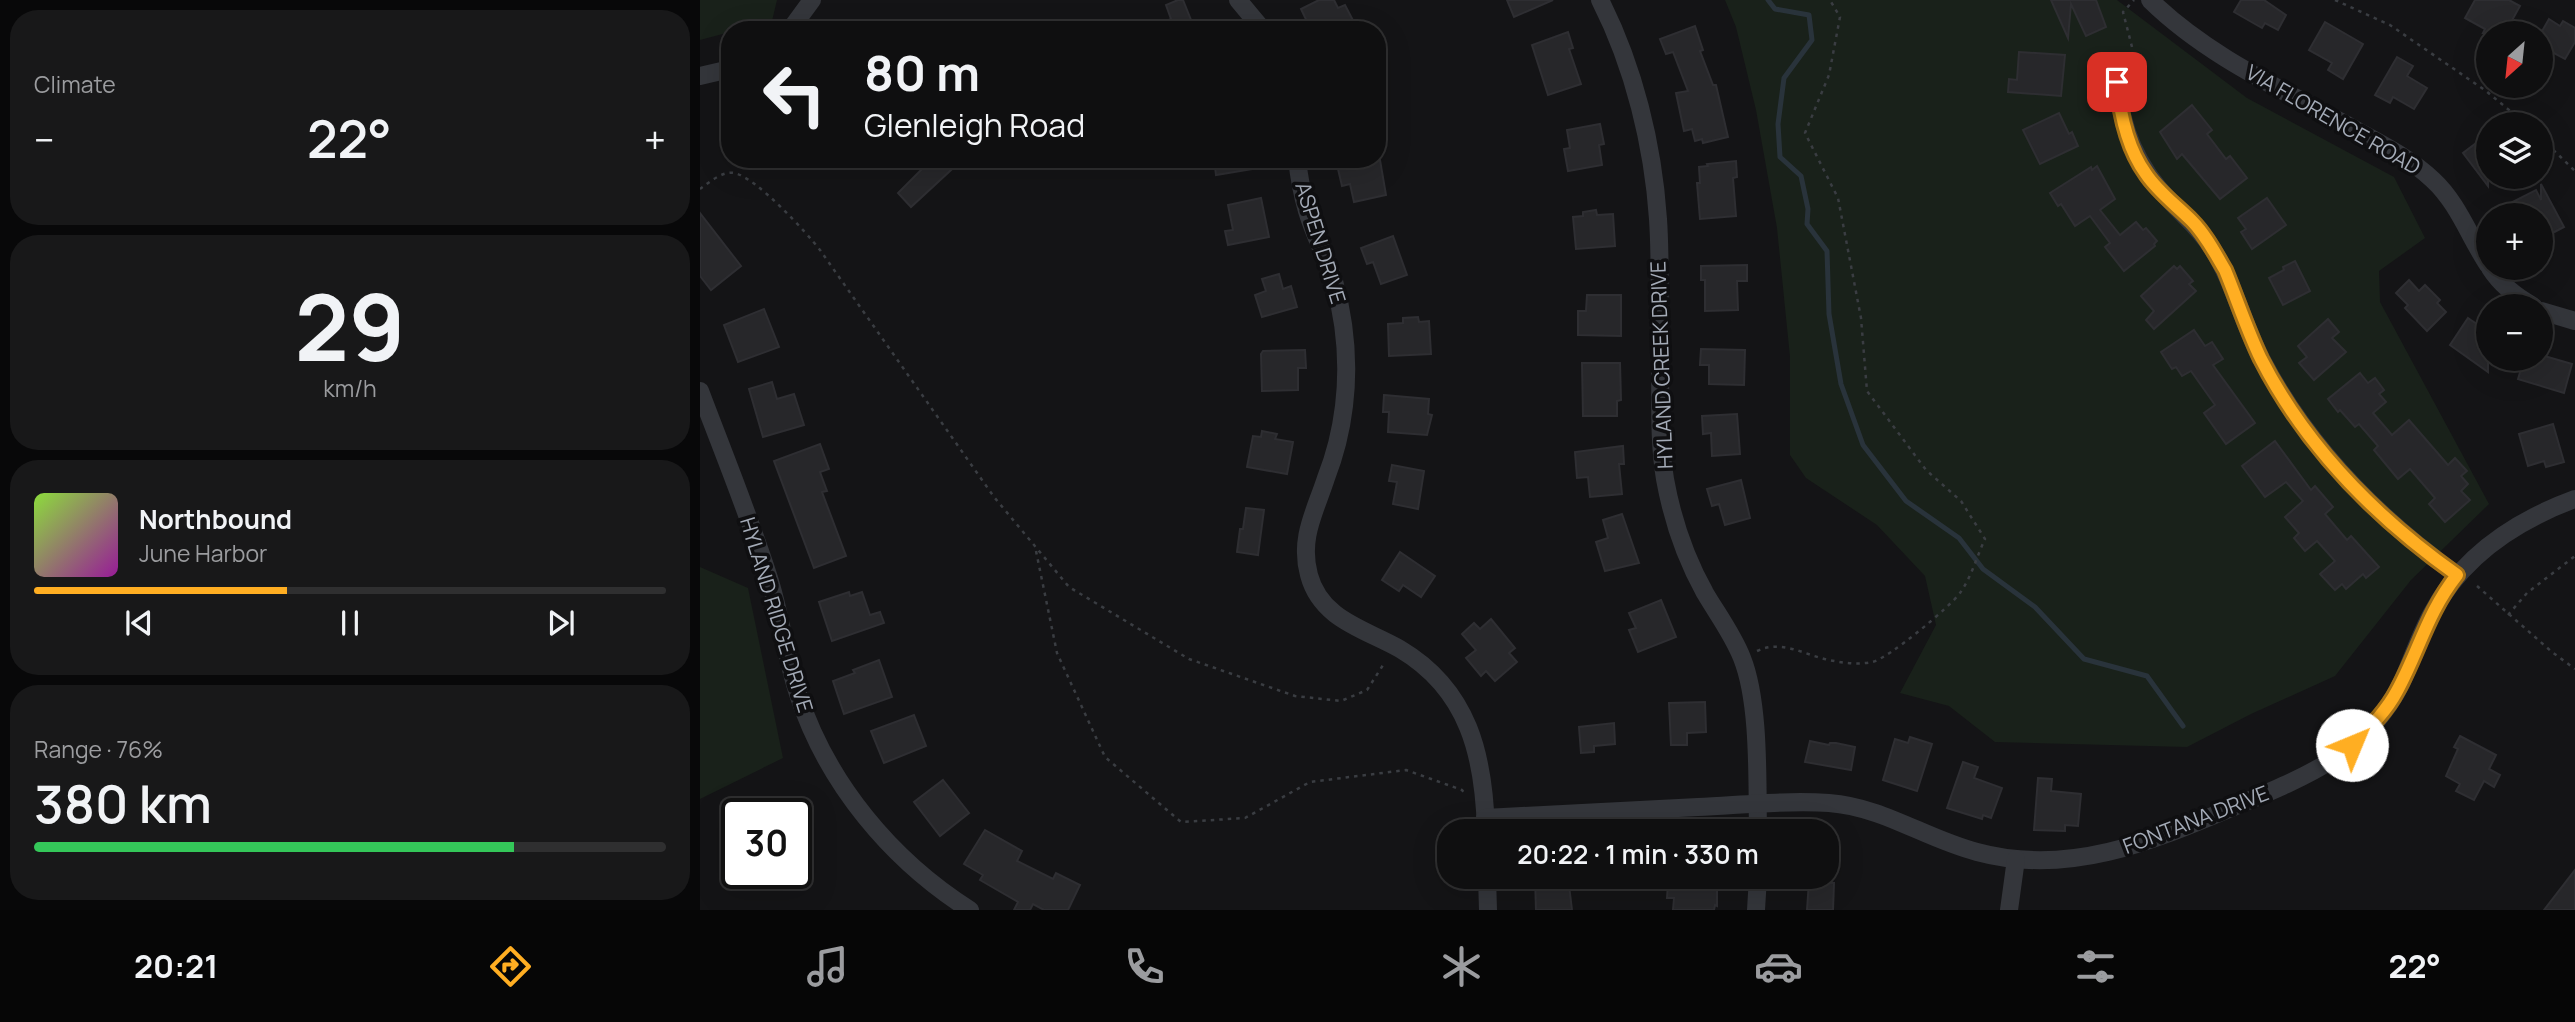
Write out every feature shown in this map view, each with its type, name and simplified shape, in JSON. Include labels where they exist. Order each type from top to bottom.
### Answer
[{"type":"street","points":[[797,21],[812,0]]},
{"type":"street","points":[[1238,0],[1256,21]]},
{"type":"street","name":"HYLAND CREEK DRIVE","points":[[1600,0],[1615,33],[1638,100],[1656,191],[1661,426],[1665,479],[1678,527],[1695,572],[1734,640],[1748,676],[1753,706],[1758,819]]},
{"type":"street","name":"VIA FLORENCE ROAD","points":[[2150,0],[2171,20],[2215,52],[2419,167],[2451,202],[2476,244]]},
{"type":"street","points":[[700,76],[721,71]]},
{"type":"street","points":[[2117,82],[2120,110],[2131,147],[2146,174],[2171,203],[2193,222],[2216,253],[2261,359],[2295,415],[2383,517],[2457,575]]},
{"type":"street","name":"ASPEN DRIVE","points":[[1299,168],[1307,212],[1339,303],[1346,352],[1340,430],[1334,456],[1309,521],[1306,539],[1310,577],[1317,593],[1340,619],[1418,661],[1448,691],[1460,709],[1478,753],[1485,819]]},
{"type":"street","name":"VIA FLORENCE ROAD","points":[[2499,280],[2514,294]]},
{"type":"street","points":[[2553,315],[2575,321]]},
{"type":"street","name":"HYLAND RIDGE DRIVE","points":[[700,391],[768,573],[798,696],[825,756],[855,803],[892,848],[936,886],[970,910]]},
{"type":"street","name":"FONTANA DRIVE","points":[[1554,819],[1758,804],[1816,803],[1854,807],[1898,821],[1959,848],[2016,859],[2099,855],[2147,843],[2298,779],[2336,758],[2383,712],[2403,678],[2431,613],[2457,575],[2492,541],[2515,526],[2575,499]]},
{"type":"street","points":[[2009,910],[2016,859]]},
{"type":"street","points":[[1487,889],[1488,910]]},
{"type":"street","points":[[1756,910],[1757,889]]},
{"type":"path","points":[[1757,651],[1768,646],[1784,646],[1826,660],[1855,664],[1875,662],[1907,642],[1961,593],[1985,539],[1961,501],[1926,470],[1867,391],[1861,318],[1838,198],[1805,133],[1829,75],[1840,17],[1829,0]]},
{"type":"path","points":[[2335,0],[2390,24],[2511,112]]},
{"type":"path","points":[[2132,1],[2123,12],[2132,47]]},
{"type":"path","points":[[2553,149],[2575,170]]},
{"type":"path","points":[[700,189],[720,175],[733,173],[753,181],[766,196],[797,221],[821,250],[994,497],[1069,587],[1189,659],[1295,696],[1341,701],[1367,690],[1385,662]]},
{"type":"path","points":[[1036,547],[1057,653],[1105,757],[1181,822],[1245,818],[1310,782],[1406,769],[1462,790],[1465,794]]},
{"type":"path","points":[[2508,615],[2527,593],[2575,556]]},
{"type":"path","points":[[2477,586],[2575,670]]},
{"type":"shaded area","points":[[700,0],[777,0],[772,21],[721,21],[721,34],[700,40]]},
{"type":"shaded area","points":[[1725,0],[2117,0],[2247,98],[2394,177],[2425,238],[2379,271],[2380,302],[2489,504],[2411,580],[2335,676],[2187,747],[1995,742],[1949,706],[1900,693],[1936,625],[1925,576],[1877,525],[1806,478],[1790,455],[1790,357],[1777,228],[1756,110],[1736,27]]},
{"type":"shaded area","points":[[700,567],[748,588],[783,758],[700,799]]},
{"type":"building","points":[[1183,0],[1191,21],[1167,21],[1171,19],[1166,5]]},
{"type":"building","points":[[1319,0],[1334,0],[1338,8],[1345,5],[1353,21],[1307,21],[1301,9]]},
{"type":"building","points":[[1507,0],[1553,0],[1514,17]]},
{"type":"building","points":[[2051,0],[2096,0],[2106,27],[2086,36],[2071,4],[2068,38]]},
{"type":"building","points":[[2241,0],[2264,0],[2286,15],[2278,30],[2265,23],[2262,28],[2234,12]]},
{"type":"building","points":[[2475,0],[2509,0],[2520,6],[2512,21],[2476,21],[2476,24],[2465,18]]},
{"type":"building","points":[[2563,21],[2575,28],[2575,42],[2565,59],[2553,53],[2553,22],[2560,26]]},
{"type":"building","points":[[2325,22],[2363,44],[2343,79],[2328,70],[2332,63],[2309,50]]},
{"type":"building","points":[[1695,26],[1703,50],[1700,51],[1713,85],[1716,85],[1728,137],[1703,143],[1702,139],[1695,141],[1692,129],[1684,131],[1676,93],[1688,91],[1673,52],[1666,54],[1660,39]]},
{"type":"building","points":[[1568,32],[1573,48],[1569,49],[1581,84],[1548,95],[1532,45]]},
{"type":"building","points":[[2019,52],[2065,55],[2061,96],[2008,92],[2009,79],[2017,80]]},
{"type":"building","points":[[2397,57],[2413,66],[2407,76],[2427,88],[2414,109],[2393,97],[2390,103],[2375,95]]},
{"type":"building","points":[[2192,105],[2212,130],[2207,134],[2226,159],[2230,156],[2247,178],[2220,199],[2182,154],[2177,159],[2160,132]]},
{"type":"building","points":[[2059,113],[2078,146],[2040,164],[2023,130]]},
{"type":"building","points":[[1600,124],[1604,144],[1599,145],[1602,165],[1568,171],[1564,149],[1570,148],[1567,130]]},
{"type":"building","points":[[2476,143],[2476,170],[2463,153]]},
{"type":"building","points":[[1736,161],[1737,177],[1733,178],[1736,216],[1700,219],[1697,183],[1700,183],[1699,167]]},
{"type":"building","points":[[2097,166],[2115,199],[2100,210],[2120,235],[2136,222],[2143,230],[2146,228],[2157,241],[2155,246],[2124,271],[2105,247],[2110,243],[2090,216],[2075,226],[2061,204],[2058,206],[2050,193],[2091,167],[2092,170]]},
{"type":"building","points":[[923,168],[953,168],[911,207],[898,193]]},
{"type":"building","points":[[1215,168],[1259,168],[1216,175]]},
{"type":"building","points":[[1381,168],[1386,195],[1354,202],[1350,184],[1342,186],[1338,169]]},
{"type":"building","points":[[2541,189],[2544,189],[2551,203],[2511,203],[2536,190],[2541,200]]},
{"type":"building","points":[[1261,198],[1269,237],[1228,245],[1225,231],[1233,230],[1228,205]]},
{"type":"building","points":[[2267,198],[2286,225],[2252,249],[2241,232],[2246,229],[2238,218]]},
{"type":"building","points":[[2553,206],[2564,227],[2553,233]]},
{"type":"building","points":[[1596,210],[1597,215],[1613,214],[1615,246],[1576,249],[1573,217]]},
{"type":"building","points":[[700,213],[741,266],[711,290],[700,276]]},
{"type":"building","points":[[1393,236],[1407,275],[1381,284],[1373,262],[1367,264],[1361,248]]},
{"type":"building","points":[[2295,261],[2310,291],[2283,305],[2269,278]]},
{"type":"building","points":[[1747,265],[1747,281],[1737,281],[1738,310],[1705,311],[1705,280],[1701,280],[1701,266]]},
{"type":"building","points":[[2174,266],[2177,269],[2180,266],[2193,281],[2189,284],[2196,291],[2154,329],[2146,320],[2154,311],[2141,296]]},
{"type":"building","points":[[1279,274],[1283,289],[1291,286],[1297,307],[1262,317],[1255,295],[1266,291],[1262,279]]},
{"type":"building","points":[[2409,280],[2419,291],[2425,285],[2440,300],[2437,303],[2446,312],[2427,331],[2405,308],[2408,305],[2396,293]]},
{"type":"building","points":[[1587,295],[1621,295],[1621,336],[1578,335],[1578,311],[1586,311]]},
{"type":"building","points":[[764,309],[779,347],[738,362],[724,325]]},
{"type":"building","points":[[1418,317],[1419,322],[1429,321],[1431,354],[1389,356],[1388,324],[1403,323],[1403,318]]},
{"type":"building","points":[[2468,318],[2476,324],[2476,363],[2450,345]]},
{"type":"building","points":[[2328,319],[2339,332],[2332,338],[2346,352],[2314,380],[2299,363],[2307,357],[2298,346]]},
{"type":"building","points":[[2194,330],[2205,346],[2212,342],[2223,359],[2213,365],[2255,423],[2226,444],[2204,413],[2215,405],[2191,371],[2182,376],[2176,367],[2172,369],[2161,352]]},
{"type":"building","points":[[1701,349],[1745,350],[1744,385],[1709,384],[1709,365],[1700,365]]},
{"type":"building","points":[[1305,350],[1306,368],[1298,368],[1298,390],[1262,391],[1263,351]]},
{"type":"building","points":[[2553,358],[2572,364],[2564,393],[2518,379],[2520,371],[2553,371]]},
{"type":"building","points":[[1582,363],[1620,363],[1621,400],[1617,401],[1617,416],[1583,416]]},
{"type":"building","points":[[2360,373],[2368,383],[2375,378],[2384,390],[2379,394],[2386,402],[2373,413],[2392,435],[2409,420],[2448,465],[2455,458],[2467,471],[2461,476],[2468,484],[2461,491],[2470,500],[2445,522],[2429,504],[2435,498],[2410,469],[2398,479],[2374,450],[2378,446],[2359,424],[2355,427],[2328,399]]},
{"type":"building","points":[[772,382],[777,399],[794,394],[804,425],[763,437],[749,389]]},
{"type":"building","points":[[1384,395],[1429,399],[1428,414],[1432,415],[1427,435],[1388,432],[1389,412],[1383,412]]},
{"type":"building","points":[[1737,414],[1740,454],[1712,456],[1711,433],[1703,434],[1702,416]]},
{"type":"building","points":[[2553,424],[2564,462],[2546,467],[2544,461],[2528,466],[2519,434]]},
{"type":"building","points":[[1262,431],[1277,434],[1275,439],[1293,442],[1287,474],[1247,467],[1253,436],[1261,437]]},
{"type":"building","points":[[2275,441],[2311,490],[2315,486],[2333,507],[2325,514],[2347,540],[2351,536],[2379,567],[2366,578],[2363,574],[2346,589],[2342,584],[2335,590],[2320,574],[2335,561],[2317,541],[2305,551],[2294,538],[2299,533],[2285,517],[2303,501],[2286,482],[2265,497],[2242,466]]},
{"type":"building","points":[[820,444],[829,469],[820,472],[827,491],[822,492],[846,556],[814,568],[774,461]]},
{"type":"building","points":[[1623,446],[1624,464],[1619,464],[1622,494],[1590,497],[1588,477],[1577,478],[1575,452]]},
{"type":"building","points":[[1392,465],[1424,471],[1418,509],[1393,504],[1397,482],[1389,481]]},
{"type":"building","points":[[1741,480],[1750,518],[1725,525],[1719,504],[1712,506],[1707,489]]},
{"type":"building","points":[[1246,508],[1264,510],[1258,555],[1237,552]]},
{"type":"building","points":[[1622,514],[1639,563],[1605,571],[1596,542],[1608,538],[1603,520]]},
{"type":"building","points":[[1400,552],[1435,576],[1421,597],[1403,585],[1399,591],[1382,580]]},
{"type":"building","points":[[849,592],[850,596],[862,592],[870,615],[880,612],[884,623],[832,641],[819,602]]},
{"type":"building","points":[[1661,600],[1676,637],[1638,652],[1629,630],[1636,628],[1629,613]]},
{"type":"building","points":[[1491,619],[1515,648],[1509,653],[1517,662],[1495,681],[1486,671],[1481,676],[1466,658],[1476,650],[1462,634],[1474,623],[1480,629]]},
{"type":"building","points":[[879,660],[892,697],[844,714],[833,681]]},
{"type":"building","points":[[1705,702],[1706,732],[1687,733],[1687,745],[1671,745],[1669,703]]},
{"type":"building","points":[[914,715],[926,746],[884,763],[871,731]]},
{"type":"building","points":[[1614,723],[1615,744],[1594,746],[1594,752],[1581,753],[1579,727]]},
{"type":"building","points":[[2460,736],[2496,755],[2489,769],[2500,775],[2494,787],[2484,781],[2474,800],[2456,791],[2460,784],[2446,776],[2458,749],[2454,747]]},
{"type":"building","points":[[1910,737],[1932,744],[1917,791],[1883,780],[1895,739],[1908,743]]},
{"type":"building","points":[[1810,741],[1855,747],[1851,770],[1805,762]]},
{"type":"building","points":[[1963,762],[1978,767],[1974,778],[2002,788],[1991,818],[1983,815],[1982,819],[1947,808]]},
{"type":"building","points":[[2038,778],[2052,779],[2051,791],[2081,794],[2078,826],[2065,825],[2065,831],[2034,830]]},
{"type":"building","points":[[943,780],[969,813],[940,836],[914,802]]},
{"type":"building","points":[[985,830],[1022,851],[1017,861],[1053,879],[1056,873],[1080,885],[1068,910],[1044,910],[1033,904],[1030,910],[1014,910],[1018,902],[980,880],[983,875],[964,864]]},
{"type":"building","points":[[2575,870],[2575,910],[2544,910]]},
{"type":"building","points":[[1535,889],[1569,889],[1572,910],[1536,910]]},
{"type":"building","points":[[1668,889],[1717,889],[1717,906],[1715,905],[1714,910],[1673,910],[1674,898],[1667,898]]},
{"type":"building","points":[[1808,889],[1834,889],[1833,910],[1807,910]]},
{"type":"waterway","points":[[1768,0],[1775,9],[1809,15],[1812,40],[1784,78],[1778,124],[1780,157],[1801,176],[1808,209],[1807,224],[1827,251],[1829,314],[1841,384],[1863,445],[1906,501],[1959,538],[1983,569],[2035,607],[2084,659],[2147,676],[2183,726]]},
{"type":"route","points":[[2117,82],[2120,110],[2131,147],[2146,174],[2171,203],[2193,222],[2211,245],[2225,270],[2261,359],[2295,415],[2368,502],[2420,548],[2457,575],[2431,613],[2396,692],[2383,712],[2352,745]]}]
